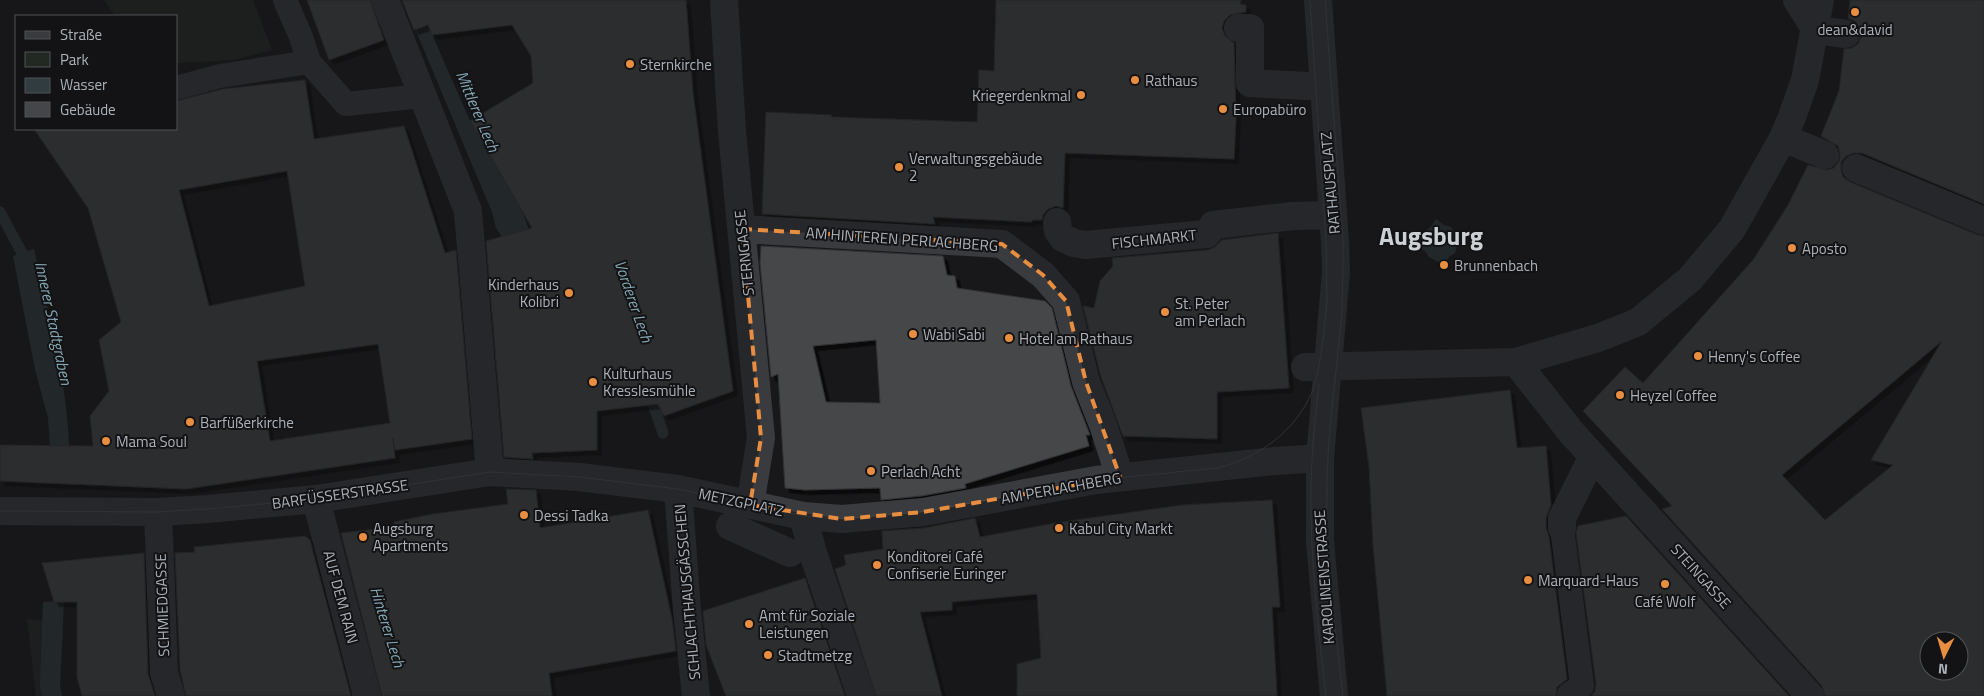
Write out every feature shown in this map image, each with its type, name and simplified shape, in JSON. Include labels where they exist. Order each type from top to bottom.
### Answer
[{"type":"street","points":[[384,0],[468,211],[490,472]]},
{"type":"street","name":"STERNGASSE","points":[[724,0],[730,113],[761,438],[750,504]]},
{"type":"street","name":"RATHAUSPLATZ","points":[[1318,0],[1336,272],[1316,367],[1320,458]]},
{"type":"street","points":[[1797,0],[1816,30]]},
{"type":"street","points":[[1316,367],[1516,362],[1598,338],[1638,322],[1690,279],[1732,229],[1783,138],[1805,80],[1816,30],[1820,0]]},
{"type":"street","points":[[1238,28],[1250,28],[1250,83],[1307,86]]},
{"type":"street","points":[[1816,30],[1846,34]]},
{"type":"street","points":[[1783,138],[1825,155]]},
{"type":"street","points":[[1856,168],[1984,220]]},
{"type":"street","name":"FISCHMARKT","points":[[1057,222],[1058,231],[1063,238],[1090,248],[1214,233],[1293,216],[1333,215]]},
{"type":"street","name":"AM HINTEREN PERLACHBERG","points":[[742,229],[1002,244],[1043,275],[1066,301],[1086,382],[1103,425],[1120,477]]},
{"type":"street","name":"STEINGASSE","points":[[1516,362],[1570,432],[1810,696]]},
{"type":"street","points":[[1562,528],[1562,518],[1593,456]]},
{"type":"street","name":"AM PERLACHBERG","points":[[803,516],[842,519],[923,512],[1120,477],[1320,458]]},
{"type":"street","name":"KAROLINENSTRASSE","points":[[1320,458],[1320,541],[1334,696]]},
{"type":"street","name":"BARFÜSSERSTRASSE","points":[[4,511],[158,512],[316,499],[490,472],[578,476],[678,488]]},
{"type":"street","name":"METZGPLATZ","points":[[678,488],[803,516]]},
{"type":"street","name":"SCHLACHTHAUSGÄSSCHEN","points":[[678,488],[687,610],[696,696]]},
{"type":"street","name":"AUF DEM RAIN","points":[[316,499],[367,696]]},
{"type":"street","name":"SCHMIEDGASSE","points":[[158,512],[164,673],[170,696]]},
{"type":"street","points":[[803,516],[813,553],[861,696]]},
{"type":"street","name":"METZGPLATZ","points":[[730,526],[790,553]]},
{"type":"lane","points":[[285,0],[301,37],[309,62],[346,104],[422,96]]},
{"type":"lane","points":[[178,87],[220,76],[309,62]]},
{"type":"lane","points":[[1562,528],[1582,686],[1569,694]]},
{"type":"highlighted area","points":[[742,229],[1002,244],[1043,275],[1066,301],[1086,382],[1120,477],[923,512],[842,519],[750,505],[761,438]]},
{"type":"green space","points":[[104,0],[253,0],[272,50],[233,60],[178,63],[178,15],[114,15]]},
{"type":"green space","points":[[27,619],[57,622],[54,696],[36,696]]},
{"type":"water","points":[[403,0],[417,0],[470,121],[522,211],[529,230],[502,237],[496,228],[492,212]]},
{"type":"water","points":[[1436,219],[1444,225],[1451,227],[1462,238],[1455,253],[1449,257],[1444,265],[1429,257],[1425,251],[1417,246],[1424,231],[1430,228]]},
{"type":"water","points":[[34,249],[61,372],[69,446],[50,446],[48,418],[35,369],[13,256]]},
{"type":"water","points":[[64,601],[60,686],[62,696],[42,696],[40,686],[43,602]]},
{"type":"building","points":[[307,0],[370,0],[384,40],[329,60]]},
{"type":"building","points":[[402,0],[686,0],[693,93],[733,391],[664,416],[658,404],[597,411],[597,450],[532,453],[533,459],[504,457],[486,241],[532,228],[470,121],[533,83],[531,56],[512,25],[432,35],[428,25],[414,30]]},
{"type":"building","points":[[996,0],[1241,0],[1240,4],[1246,5],[1246,12],[1230,15],[1224,21],[1222,28],[1225,36],[1234,43],[1236,117],[1234,159],[1065,153],[1063,208],[1056,206],[1048,209],[1043,215],[1042,220],[1032,220],[1032,222],[933,217],[935,224],[762,214],[766,112],[832,115],[831,117],[977,122],[979,70],[994,71]]},
{"type":"building","points":[[1850,0],[1984,0],[1984,204],[1862,153],[1853,153],[1846,156],[1841,162],[1841,170],[1843,177],[1850,182],[1984,236],[1984,696],[1825,696],[1822,686],[1662,509],[1672,506],[1583,411],[1625,367],[1643,383],[1753,260],[1788,205],[1808,165],[1827,170],[1834,168],[1839,161],[1840,153],[1838,146],[1821,136],[1839,91],[1844,49],[1852,48],[1858,44],[1861,37],[1860,28],[1855,21],[1848,18]],"holes":[[[1942,341],[1871,460],[1893,465],[1825,520],[1782,475]]]},
{"type":"building","points":[[305,80],[314,139],[404,126],[445,253],[456,250],[472,439],[395,450],[393,438],[395,458],[186,489],[0,481],[0,445],[93,446],[90,416],[109,391],[99,340],[121,322],[88,208],[35,130],[178,130],[178,100],[223,89]],"holes":[[[287,171],[305,286],[209,306],[179,190]],[[378,344],[390,423],[270,441],[257,361]]]},
{"type":"building","points":[[1278,233],[1289,388],[1217,392],[1217,439],[1123,436],[1101,377],[1083,306],[1094,308],[1100,281],[1113,266],[1112,258],[1208,250],[1215,247],[1222,240]]},
{"type":"building","points":[[761,246],[943,256],[947,275],[955,276],[957,288],[1045,301],[1052,308],[1071,386],[1090,435],[1086,435],[1089,446],[965,484],[966,488],[921,496],[881,500],[880,488],[805,490],[785,488],[778,374],[771,377],[760,263]],"holes":[[[876,340],[880,403],[826,402],[813,346]]]},
{"type":"building","points":[[1510,390],[1517,448],[1546,446],[1551,505],[1546,518],[1546,528],[1549,537],[1567,679],[1557,687],[1556,696],[1387,696],[1373,545],[1369,467],[1361,408]]},
{"type":"building","points":[[506,489],[536,490],[540,528],[648,510],[672,619],[676,651],[549,673],[552,696],[382,696],[341,533],[394,527],[394,522],[433,514],[508,504]]},
{"type":"building","points":[[1272,500],[1280,607],[1272,607],[1277,696],[1017,696],[1017,664],[1041,658],[1037,594],[952,602],[952,610],[920,612],[942,696],[876,696],[835,569],[846,565],[844,555],[883,549],[882,531],[924,528],[975,518],[980,537],[1055,523],[1182,505]]},
{"type":"building","points":[[1626,516],[1789,696],[1591,696],[1595,691],[1596,684],[1576,533],[1578,526]]},
{"type":"building","points":[[305,536],[310,540],[351,696],[186,696],[180,670],[175,553],[195,552],[194,547]]},
{"type":"building","points":[[144,553],[148,674],[155,696],[82,696],[77,677],[77,602],[54,602],[42,563]]},
{"type":"building","name":"Stadtmetzg","points":[[805,578],[845,696],[726,696],[706,645],[703,611]]},
{"type":"waterway","name":"Innerer Stadtgraben","points":[[0,212],[22,253],[25,267]]},
{"type":"waterway","name":"Vorderer Lech","points":[[649,392],[663,433]]},
{"type":"tram line","points":[[1310,0],[1326,242],[1327,302],[1323,339]]},
{"type":"tram line","points":[[1325,0],[1343,242],[1341,321],[1330,426],[1327,487],[1330,577],[1343,696]]},
{"type":"tram line","points":[[0,511],[158,512],[208,509],[316,499],[490,472],[579,477],[678,489],[803,516],[842,519],[923,512],[1096,480],[1217,468],[1247,458],[1274,441],[1296,419],[1305,406],[1312,392],[1320,362],[1324,332]]},
{"type":"tram line","points":[[1319,384],[1313,448],[1311,513],[1314,582],[1326,696]]},
{"type":"place","name":"dean&david","points":[[1855,12]]},
{"type":"place","name":"Sternkirche","points":[[630,64]]},
{"type":"place","name":"Rathaus","points":[[1135,80]]},
{"type":"place","name":"Kriegerdenkmal","points":[[1081,95]]},
{"type":"place","name":"Europabüro","points":[[1223,109]]},
{"type":"place","name":"Verwaltungsgebäude 2","points":[[899,167]]},
{"type":"place","name":"Aposto","points":[[1792,248]]},
{"type":"place","name":"Brunnenbach","points":[[1444,265]]},
{"type":"place","name":"Kinderhaus Kolibri","points":[[569,293]]},
{"type":"place","name":"St. Peter am Perlach","points":[[1165,312]]},
{"type":"place","name":"Wabi Sabi","points":[[913,334]]},
{"type":"place","name":"Hotel am Rathaus","points":[[1009,338]]},
{"type":"place","name":"Henry's Coffee","points":[[1698,356]]},
{"type":"place","name":"Kulturhaus Kresslesmühle","points":[[593,382]]},
{"type":"place","name":"Heyzel Coffee","points":[[1620,395]]},
{"type":"place","name":"Barfüßerkirche","points":[[190,422]]},
{"type":"place","name":"Mama Soul","points":[[106,441]]},
{"type":"place","name":"Perlach Acht","points":[[871,471]]},
{"type":"place","name":"Dessi Tadka","points":[[524,515]]},
{"type":"place","name":"Kabul City Markt","points":[[1059,528]]},
{"type":"place","name":"Augsburg Apartments","points":[[363,537]]},
{"type":"place","name":"Konditorei Café Confiserie Euringer","points":[[877,565]]},
{"type":"place","name":"Marquard-Haus","points":[[1528,580]]},
{"type":"place","name":"Café Wolf","points":[[1665,584]]},
{"type":"place","name":"Amt für Soziale Leistungen","points":[[749,624]]},
{"type":"place","name":"Stadtmetzg","points":[[768,655]]},
{"type":"district","name":"Augsburg","points":[[1431,236]]},
{"type":"water label","name":"Mittlerer Lech","points":[[478,111]]},
{"type":"water label","name":"Hinterer Lech","points":[[388,627]]}]
